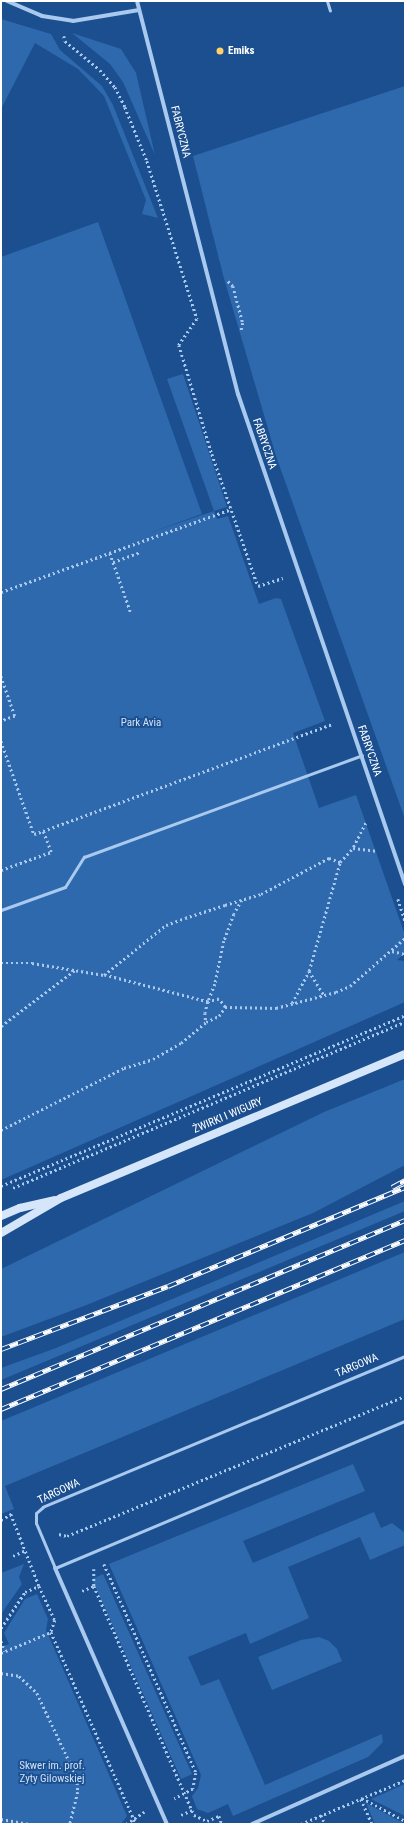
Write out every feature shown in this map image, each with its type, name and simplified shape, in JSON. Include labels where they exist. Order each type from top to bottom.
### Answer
[{"type":"main road","name":"ŻWIRKI I WIGURY","points":[[1,1233],[61,1198],[405,1054]]},
{"type":"main road","name":"ŻWIRKI I WIGURY","points":[[1,1216],[20,1208],[61,1198]]},
{"type":"street","points":[[7,1],[42,16],[60,19],[86,19],[139,10]]},
{"type":"street","name":"FABRYCZNA","points":[[137,1],[238,394],[405,884]]},
{"type":"street","points":[[55,1568],[167,1824]]},
{"type":"street","points":[[252,1824],[405,1756]]},
{"type":"lane","points":[[327,1],[330,11]]},
{"type":"lane","points":[[1,910],[65,887],[84,857],[362,756]]},
{"type":"lane","name":"TARGOWA","points":[[55,1568],[36,1523],[36,1513],[43,1507],[405,1356]]},
{"type":"lane","points":[[55,1568],[405,1421]]},
{"type":"path","points":[[60,19],[65,41],[100,70],[115,87],[147,161],[197,319],[179,345],[258,586],[285,577],[287,582]]},
{"type":"path","points":[[222,276],[233,286],[243,323],[239,338]]},
{"type":"path","points":[[1,592],[232,509]]},
{"type":"path","points":[[113,562],[140,552]]},
{"type":"path","points":[[110,553],[131,613]]},
{"type":"path","points":[[1,676],[15,716],[1,721]]},
{"type":"path","points":[[333,716],[348,760]]},
{"type":"path","points":[[1,741],[34,834],[335,723]]},
{"type":"path","points":[[1,870],[51,852],[43,831]]},
{"type":"path","points":[[292,1003],[309,971],[340,862],[353,848]]},
{"type":"path","points":[[104,975],[166,925],[242,900],[289,881],[329,858],[340,862]]},
{"type":"path","points":[[206,1022],[205,1013],[215,984],[224,941],[234,914],[242,900]]},
{"type":"path","points":[[224,1007],[276,1008],[324,995],[350,986],[392,951],[405,938]]},
{"type":"path","points":[[392,951],[405,954]]},
{"type":"path","points":[[1,963],[32,963],[104,975],[208,1002],[219,999],[224,1007]]},
{"type":"path","points":[[1,1026],[76,970]]},
{"type":"path","points":[[309,971],[324,995]]},
{"type":"path","points":[[1,1130],[124,1068],[154,1059],[181,1043],[206,1022],[220,1016],[224,1007]]},
{"type":"path","points":[[1,1186],[405,1016]]},
{"type":"path","points":[[8,1190],[405,1022]]},
{"type":"path","points":[[56,1531],[63,1536],[67,1536],[405,1396]]},
{"type":"path","points":[[1,1520],[11,1514],[55,1620],[52,1632],[136,1824]]},
{"type":"path","points":[[13,1556],[26,1550]]},
{"type":"path","points":[[98,1550],[196,1773],[194,1789],[133,1817],[126,1824]]},
{"type":"path","points":[[1,1628],[25,1592],[40,1586]]},
{"type":"path","points":[[94,1586],[194,1815],[207,1821],[219,1816],[222,1824]]},
{"type":"path","points":[[1,1653],[52,1632]]},
{"type":"path","points":[[1,1641],[6,1651]]},
{"type":"path","points":[[1,1673],[19,1676],[38,1693],[77,1778],[78,1792],[70,1824]]},
{"type":"path","points":[[301,1824],[405,1780]]},
{"type":"path","points":[[361,1798],[405,1821]]},
{"type":"path","points":[[361,1798],[372,1824]]},
{"type":"path","points":[[321,1815],[325,1824]]},
{"type":"path","points":[[1,1819],[30,1824]]},
{"type":"green space","points":[[1,19],[51,34],[60,50],[102,86],[113,105],[158,218],[142,214],[146,200],[104,96],[78,69],[35,43],[1,109]]},
{"type":"green space","points":[[72,33],[121,49],[136,73],[155,155],[123,82],[110,64]]},
{"type":"green space","points":[[405,86],[405,819],[276,456],[223,275],[193,156]]},
{"type":"green space","name":"Park Avia","points":[[98,222],[202,514],[146,534],[214,511],[217,519],[228,516],[259,604],[276,598],[281,599],[325,721],[293,733],[319,808],[356,795],[405,935],[405,953],[397,960],[405,961],[405,1002],[1,1180],[1,257]]},
{"type":"green space","points":[[183,374],[227,507],[214,511],[167,379]]},
{"type":"green space","points":[[405,1079],[405,1165],[313,1213],[84,1306],[1,1337],[1,1269],[324,1112]]},
{"type":"green space","points":[[405,1201],[405,1211],[1,1380],[1,1368],[56,1348]]},
{"type":"green space","points":[[405,1252],[405,1319],[5,1486],[14,1509],[1,1514],[1,1421]]},
{"type":"green space","points":[[353,1464],[365,1491],[243,1541],[253,1563],[374,1512],[381,1528],[392,1523],[405,1533],[405,1545],[370,1560],[360,1537],[288,1567],[309,1618],[250,1644],[246,1633],[188,1657],[201,1686],[219,1679],[265,1785],[382,1734],[383,1742],[368,1757],[233,1816],[228,1804],[208,1813],[197,1809],[192,1796],[198,1788],[201,1775],[109,1564]]},
{"type":"green space","points":[[24,1564],[19,1577],[22,1584],[1,1614],[1,1573]]},
{"type":"green space","points":[[103,1574],[192,1774],[181,1779],[92,1579]]},
{"type":"green space","name":"Skwer im. prof. Zyty Gilowskiej","points":[[37,1594],[48,1619],[46,1630],[127,1816],[121,1824],[1,1824],[1,1647],[9,1644],[4,1633],[25,1599]]},
{"type":"green space","points":[[319,1637],[329,1641],[337,1649],[342,1661],[272,1690],[258,1657],[301,1640]]},
{"type":"green space","points":[[405,1784],[405,1816],[371,1799]]},
{"type":"green space","points":[[366,1803],[405,1824],[375,1824]]},
{"type":"railway","points":[[392,1187],[405,1180]]},
{"type":"railway","points":[[1,1349],[168,1286],[405,1187]]},
{"type":"railway","points":[[1,1389],[405,1220]]},
{"type":"railway","points":[[1,1409],[405,1240]]},
{"type":"place","name":"Emiks","points":[[220,51]]}]
